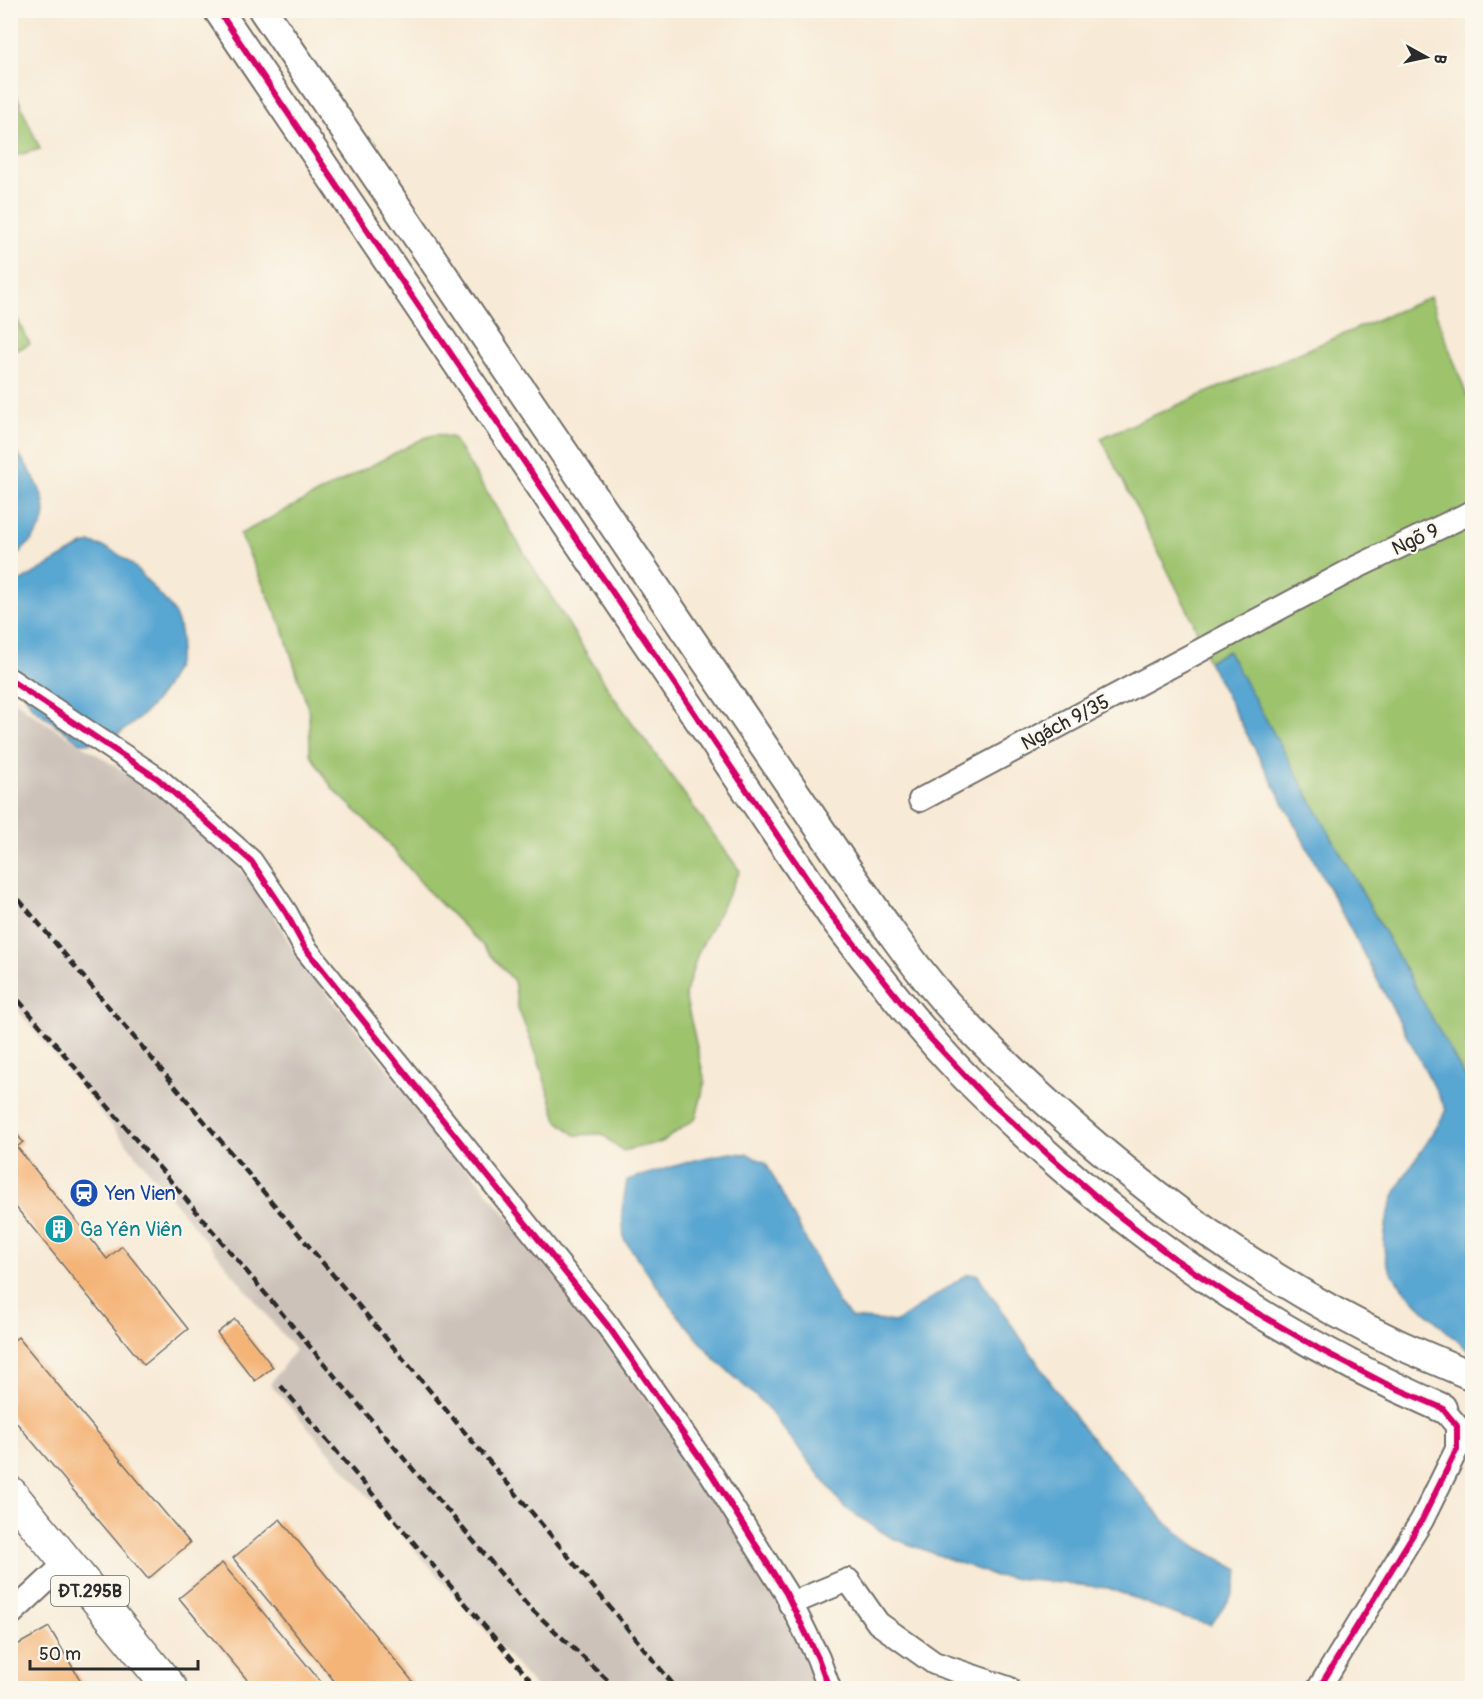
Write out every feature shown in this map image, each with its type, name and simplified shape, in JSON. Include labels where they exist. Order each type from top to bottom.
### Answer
[{"type":"main road","name":"ĐT.295B","points":[[10,1493],[170,1689]]},
{"type":"street","points":[[263,10],[900,945],[943,998],[1002,1061],[1064,1118],[1128,1173],[1194,1223],[1260,1268],[1334,1311],[1397,1343],[1473,1376]]},
{"type":"street","points":[[223,12],[832,916],[929,1037],[988,1100],[1114,1212],[1170,1255],[1247,1307],[1321,1350],[1384,1383],[1442,1408],[1457,1426],[1457,1449],[1422,1520],[1319,1689]]},
{"type":"street","name":"Ngõ 9","points":[[1211,645],[1357,567],[1473,512]]},
{"type":"street","name":"Ngách 9/35","points":[[920,800],[1211,645]]},
{"type":"street","points":[[10,680],[158,779],[251,861],[286,913],[304,948],[608,1326],[711,1475],[786,1593],[818,1658],[829,1689]]},
{"type":"street","points":[[1170,1255],[1194,1223]]},
{"type":"street","points":[[10,1615],[67,1562]]},
{"type":"street","points":[[790,1604],[848,1580],[878,1623],[934,1664],[1008,1689]]},
{"type":"shaded area","points":[[10,697],[32,714],[176,804],[261,890],[294,952],[600,1332],[785,1599],[822,1688],[536,1688],[270,1384],[295,1350],[11,1002]]},
{"type":"green space","points":[[11,83],[40,149],[10,157]]},
{"type":"green space","points":[[1430,297],[1467,396],[1472,394],[1472,1136],[1208,661],[1193,621],[1101,438]]},
{"type":"green space","points":[[11,308],[30,344],[10,353]]},
{"type":"green space","points":[[437,434],[453,438],[613,696],[740,871],[698,953],[685,995],[705,1082],[696,1118],[662,1142],[622,1151],[602,1134],[575,1135],[557,1120],[537,1056],[518,1008],[514,981],[428,891],[381,835],[333,789],[310,754],[309,712],[283,629],[240,534],[424,438]]},
{"type":"water","points":[[10,444],[36,482],[41,493],[45,515],[36,535],[11,561]]},
{"type":"water","points":[[91,543],[109,549],[124,558],[138,570],[168,604],[176,617],[180,633],[180,649],[169,681],[149,709],[109,740],[81,743],[32,707],[11,668],[10,589],[83,545]]},
{"type":"water","points":[[1228,651],[1465,1077],[1472,1077],[1472,1354],[1410,1297],[1391,1271],[1384,1252],[1386,1223],[1395,1195],[1446,1109],[1208,661]]},
{"type":"water","points":[[728,1153],[748,1154],[766,1163],[839,1304],[852,1318],[897,1322],[966,1275],[977,1274],[1078,1422],[1167,1524],[1197,1547],[1239,1570],[1233,1594],[1211,1625],[1184,1618],[1108,1588],[995,1576],[892,1538],[845,1508],[765,1405],[714,1358],[673,1309],[624,1239],[622,1211],[627,1180]]},
{"type":"building","points":[[10,1126],[23,1142],[17,1147],[107,1259],[122,1246],[188,1329],[144,1365],[10,1200]]},
{"type":"building","points":[[235,1319],[273,1367],[255,1381],[217,1333]]},
{"type":"building","points":[[18,1337],[190,1543],[148,1579],[10,1415],[10,1343]]},
{"type":"building","points":[[280,1519],[418,1688],[340,1688],[233,1558]]},
{"type":"building","points":[[222,1563],[326,1688],[254,1688],[179,1598]]},
{"type":"building","points":[[49,1627],[85,1688],[10,1688],[10,1649]]},
{"type":"railway","points":[[10,889],[676,1688]]},
{"type":"railway","points":[[10,990],[528,1606],[616,1688]]},
{"type":"railway","points":[[281,1386],[537,1688]]},
{"type":"cycle path","points":[[218,10],[832,916],[929,1037],[988,1100],[1051,1157],[1114,1212],[1175,1259],[1247,1307],[1321,1350],[1384,1383],[1442,1408],[1457,1426],[1457,1449],[1422,1520],[1319,1688]]},
{"type":"cycle path","points":[[10,680],[158,779],[251,861],[286,913],[305,948],[608,1326],[712,1475],[786,1593],[818,1658],[829,1688]]},
{"type":"place","name":"Yen Vien","points":[[84,1193]]},
{"type":"place","name":"Ga Yên Viên","points":[[59,1229]]}]
